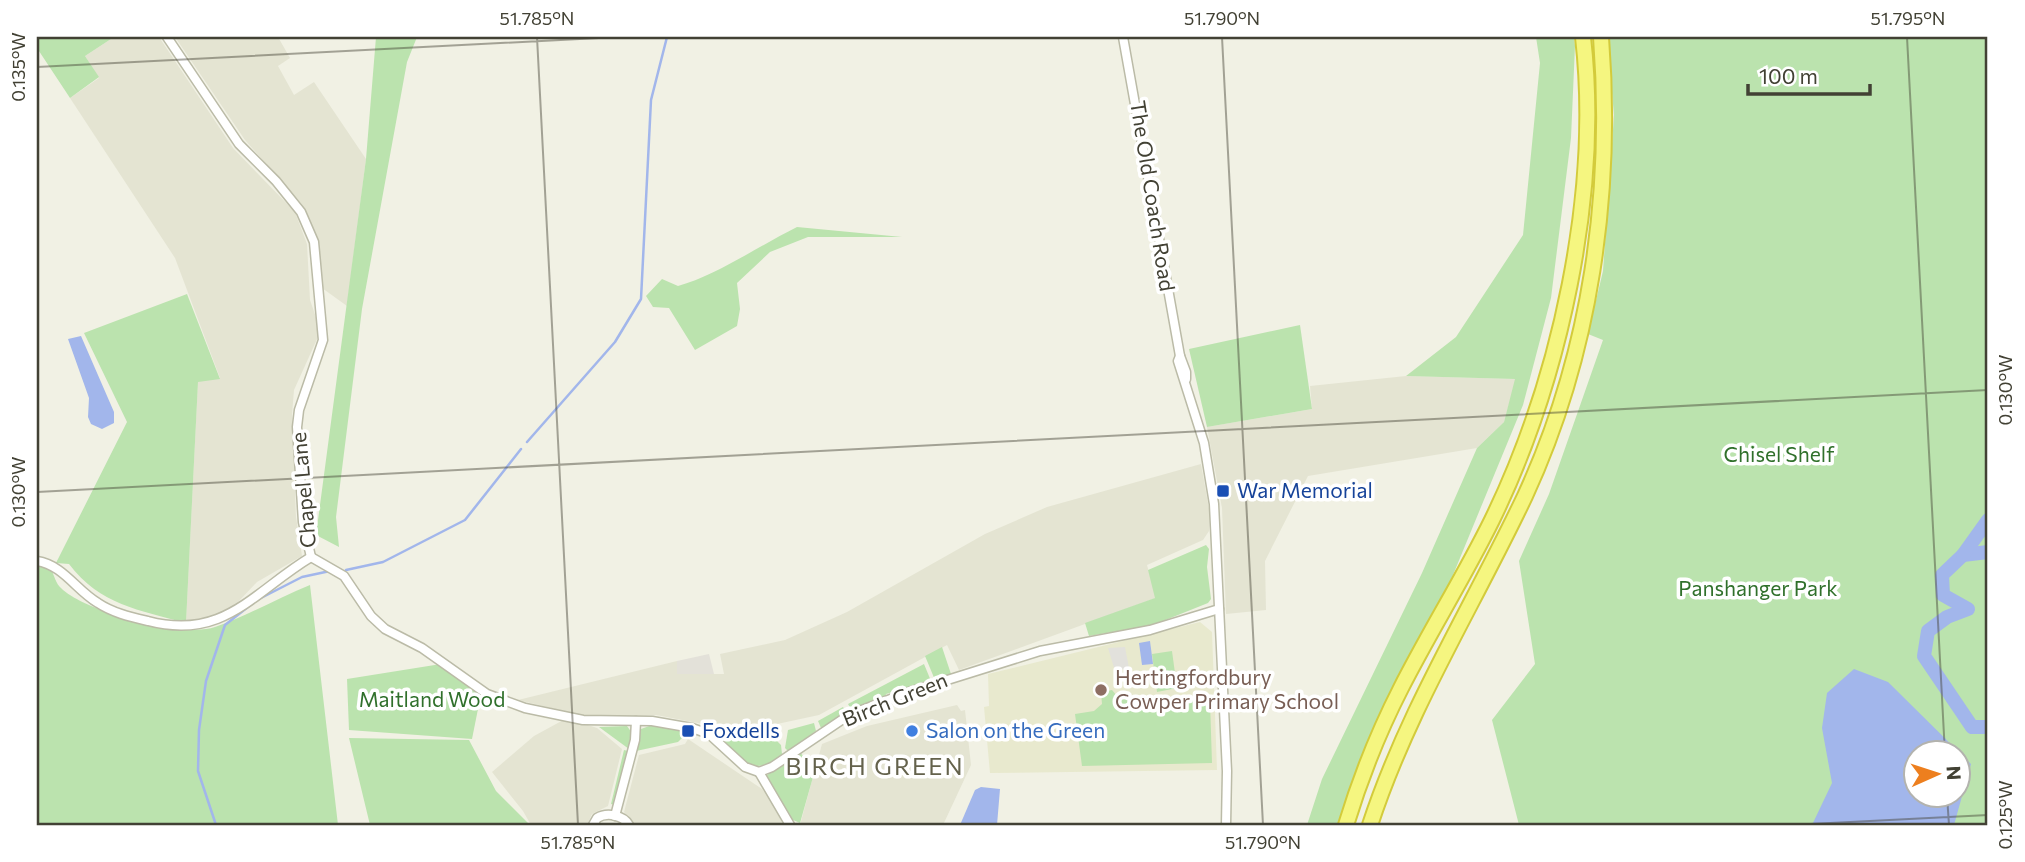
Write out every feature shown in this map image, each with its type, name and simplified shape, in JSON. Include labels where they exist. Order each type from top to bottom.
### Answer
[{"type":"highway","points":[[1346,825],[1356,793],[1400,689],[1492,520],[1515,468],[1545,387],[1561,325],[1585,166],[1583,37]]},
{"type":"highway","points":[[1370,825],[1415,711],[1519,507],[1561,402],[1590,293],[1599,225],[1604,98],[1601,37]]},
{"type":"street","name":"Chapel Lane","points":[[37,561],[61,570],[82,593],[109,610],[179,626],[198,626],[230,615],[311,557],[303,522],[297,427],[299,410],[323,340],[314,242],[301,212],[276,181],[239,144],[167,37]]},
{"type":"street","name":"The Old Coach Road","points":[[1123,37],[1180,356],[1210,474],[1227,771],[1226,825]]},
{"type":"street","points":[[311,557],[344,576],[371,616],[384,629],[422,648],[487,694],[525,708],[583,720],[678,725],[709,734],[745,767],[758,772],[790,825]]},
{"type":"street","name":"Birch Green","points":[[758,772],[772,766],[849,715],[909,692],[1028,654],[1150,630],[1219,609]]},
{"type":"street","points":[[615,816],[635,740],[636,721]]},
{"type":"street","points":[[593,825],[600,816],[615,816],[626,820],[629,825]]},
{"type":"shaded area","points":[[114,37],[159,37],[233,148],[295,212],[307,244],[310,300],[319,326],[318,337],[294,390],[292,415],[296,517],[302,556],[257,582],[239,601],[210,622],[186,623],[198,381],[220,378],[175,258],[70,98],[99,78],[85,56]]},
{"type":"shaded area","points":[[175,37],[278,37],[290,58],[278,66],[294,95],[314,82],[366,159],[347,306],[322,288],[319,241],[301,203],[245,140]]},
{"type":"shaded area","points":[[1406,376],[1516,379],[1504,422],[1477,448],[1308,476],[1265,561],[1266,610],[1226,614],[1222,508],[1207,427],[1312,409],[1310,386]]},
{"type":"shaded area","points":[[1201,464],[1210,514],[1209,531],[1203,540],[1147,565],[1156,598],[959,670],[947,645],[819,715],[758,728],[724,728],[656,715],[597,719],[518,700],[677,661],[677,674],[724,674],[720,654],[785,640],[847,612],[985,534],[1047,507]]},
{"type":"shaded area","name":"Hertingfordbury Cowper Primary School","points":[[1200,622],[1212,632],[1217,770],[990,773],[984,707],[989,706],[988,674]]},
{"type":"shaded area","points":[[1125,647],[1129,668],[1115,671],[1108,648]]},
{"type":"shaded area","points":[[709,654],[714,674],[677,674],[677,661]]},
{"type":"shaded area","points":[[957,705],[961,711],[965,710],[971,765],[943,825],[800,825],[822,744],[867,726]]},
{"type":"shaded area","points":[[567,718],[597,728],[622,749],[608,806],[592,814],[587,825],[531,825],[492,772],[534,736]]},
{"type":"shaded area","points":[[688,739],[762,789],[773,802],[783,825],[635,825],[624,812],[639,755],[685,744]]},
{"type":"green space","points":[[37,37],[114,37],[85,56],[99,77],[70,98],[37,48]]},
{"type":"green space","points":[[376,37],[417,37],[407,62],[362,309],[336,517],[339,547],[316,535],[366,159]]},
{"type":"green space","points":[[1536,37],[1574,37],[1575,46],[1571,138],[1551,298],[1523,405],[1453,575],[1355,775],[1340,825],[1307,825],[1322,779],[1422,573],[1477,448],[1504,422],[1515,379],[1406,376],[1456,337],[1523,235],[1540,63]]},
{"type":"green space","name":"Panshanger Park","points":[[1607,37],[1988,37],[1988,825],[1519,825],[1492,720],[1535,664],[1519,561],[1549,494],[1603,340],[1588,334],[1603,271],[1614,115]]},
{"type":"green space","points":[[797,227],[902,237],[808,237],[770,252],[737,283],[740,309],[737,326],[695,350],[669,308],[653,307],[646,296],[662,279],[678,286],[693,281],[723,268]]},
{"type":"green space","points":[[187,294],[220,379],[198,382],[186,623],[122,604],[94,589],[69,564],[56,563],[127,422],[84,333]]},
{"type":"green space","points":[[1300,325],[1312,409],[1207,427],[1189,349]]},
{"type":"green space","points":[[1206,545],[1209,549],[1207,567],[1211,599],[1208,603],[1153,625],[1089,636],[1085,623],[1155,598],[1148,570]]},
{"type":"green space","points":[[37,564],[51,569],[61,588],[91,606],[135,621],[181,629],[215,627],[310,585],[338,825],[37,825]]},
{"type":"green space","points":[[942,647],[951,674],[935,680],[925,656]]},
{"type":"green space","points":[[1172,651],[1177,688],[1157,692],[1152,654]]},
{"type":"green space","name":"Maitland Wood","points":[[441,664],[481,694],[472,739],[349,730],[347,679]]},
{"type":"green space","points":[[924,664],[931,681],[886,694],[885,698],[852,711],[848,704]]},
{"type":"green space","points":[[1112,690],[1117,696],[1149,701],[1210,702],[1212,763],[1082,766],[1075,714],[1094,711],[1102,704],[1101,692]]},
{"type":"green space","points":[[843,707],[847,713],[821,728],[818,721]]},
{"type":"green space","points":[[814,723],[816,731],[788,751],[785,748],[788,730]]},
{"type":"green space","points":[[652,725],[688,732],[678,742],[636,751],[641,729]]},
{"type":"green space","points":[[627,726],[632,733],[629,749],[599,727]]},
{"type":"green space","points":[[717,732],[742,735],[769,733],[781,745],[782,754],[769,764],[752,767],[719,739]]},
{"type":"green space","points":[[349,738],[469,740],[496,791],[530,825],[370,825]]},
{"type":"green space","points":[[624,750],[628,751],[615,805],[611,804]]},
{"type":"green space","points":[[799,751],[815,770],[800,823],[793,820],[766,782],[766,776]]},
{"type":"water","points":[[81,336],[114,412],[114,423],[102,429],[91,424],[88,417],[89,398],[68,339]]},
{"type":"water","points":[[1150,641],[1153,664],[1142,665],[1139,643]]},
{"type":"water","points":[[1854,669],[1888,682],[1947,740],[1902,740],[1902,810],[1958,810],[1954,825],[1812,825],[1832,783],[1822,728],[1827,693]]},
{"type":"water","points":[[981,787],[1000,789],[997,825],[960,825],[975,790]]},
{"type":"waterway","points":[[527,442],[615,342],[641,299],[651,100],[667,37]]},
{"type":"waterway","points":[[346,570],[383,562],[465,520],[521,449]]},
{"type":"waterway","points":[[1963,555],[1988,520]]},
{"type":"waterway","points":[[1988,552],[1963,555],[1942,575],[1943,595],[1968,609],[1947,617],[1928,631],[1924,656],[1972,727],[1988,727]]},
{"type":"waterway","points":[[259,599],[302,577],[330,571]]},
{"type":"waterway","points":[[216,825],[198,771],[199,730],[206,681],[225,625],[253,603]]},
{"type":"place","name":"War Memorial","points":[[1223,491]]},
{"type":"place","name":"Hertingfordbury Cowper Primary School","points":[[1101,690]]},
{"type":"place","name":"Foxdells","points":[[688,731]]},
{"type":"place","name":"Salon on the Green","points":[[912,731]]},
{"type":"district","name":"BIRCH GREEN","points":[[875,767]]},
{"type":"park label","name":"Chisel Shelf","points":[[1779,455]]}]
